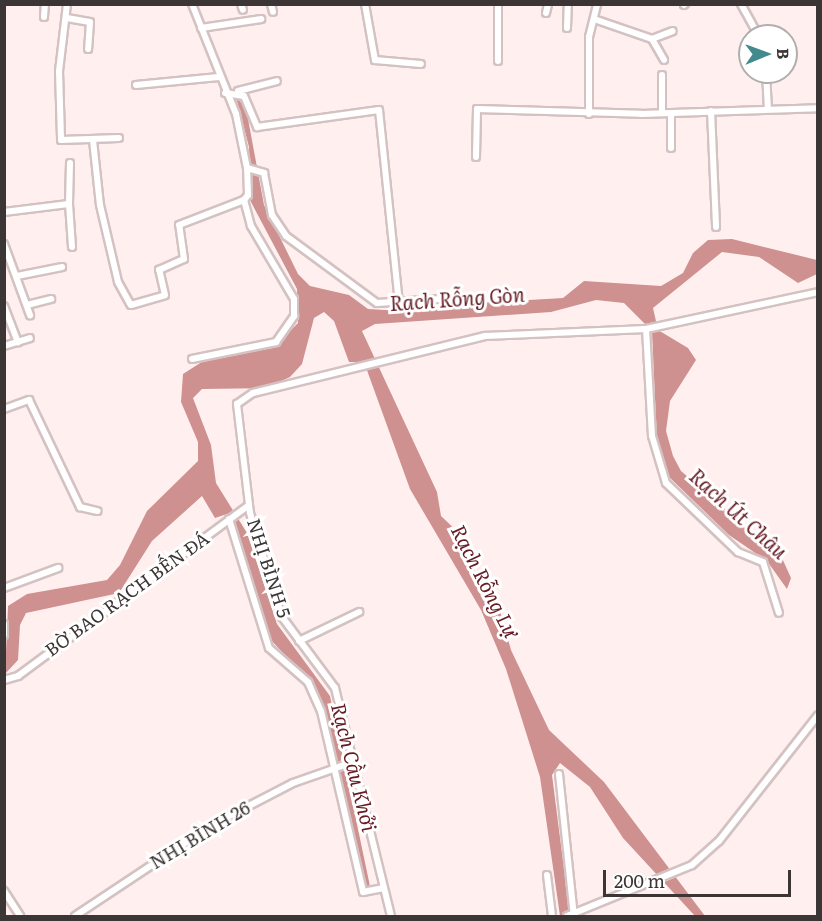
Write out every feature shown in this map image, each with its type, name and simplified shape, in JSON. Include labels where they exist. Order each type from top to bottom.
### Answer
[{"type":"street","points":[[44,18],[45,4]]},
{"type":"street","points":[[67,4],[59,71],[59,133],[66,142],[119,138]]},
{"type":"street","points":[[93,140],[100,206],[118,282],[131,305],[165,295],[159,270],[184,259],[179,225],[244,200],[249,195],[249,169],[242,134],[192,4]]},
{"type":"street","points":[[365,4],[375,60],[422,64]]},
{"type":"street","points":[[498,4],[498,61]]},
{"type":"street","points":[[546,13],[548,4]]},
{"type":"street","points":[[567,28],[568,4]]},
{"type":"street","points":[[588,114],[597,4]]},
{"type":"street","points":[[741,4],[752,24]]},
{"type":"street","points":[[67,18],[90,22],[88,49]]},
{"type":"street","points":[[201,28],[261,18]]},
{"type":"street","points":[[594,19],[652,39],[673,31]]},
{"type":"street","points":[[652,39],[664,60]]},
{"type":"street","points":[[662,75],[662,113]]},
{"type":"street","points":[[136,85],[219,77]]},
{"type":"street","points":[[225,93],[277,81]]},
{"type":"street","points":[[767,84],[768,109]]},
{"type":"street","points":[[238,91],[257,127],[379,110],[399,305]]},
{"type":"street","points":[[476,157],[477,109],[588,114],[818,108]]},
{"type":"street","points":[[711,111],[716,227]]},
{"type":"street","points":[[671,113],[671,148]]},
{"type":"street","points":[[70,163],[69,204],[72,247]]},
{"type":"street","points":[[249,169],[259,170],[266,177],[272,215],[286,236],[377,303],[399,305],[441,299]]},
{"type":"street","points":[[192,358],[276,342],[294,316],[294,299],[251,226],[244,200]]},
{"type":"street","points":[[4,212],[69,204]]},
{"type":"street","points":[[4,244],[30,315]]},
{"type":"street","points":[[17,276],[62,267]]},
{"type":"street","points":[[779,613],[763,562],[738,552],[666,483],[652,436],[648,329],[818,292]]},
{"type":"street","points":[[27,305],[51,299]]},
{"type":"street","points":[[4,306],[18,342]]},
{"type":"street","name":"NHỊ BÌNH 5","points":[[391,916],[334,688],[282,617],[248,506],[235,415],[237,404],[253,393],[485,336],[648,329]]},
{"type":"street","points":[[4,346],[30,339]]},
{"type":"street","points":[[4,408],[29,400],[80,507],[98,512]]},
{"type":"street","name":"BỜ BAO RẠCH BẾN ĐÁ","points":[[4,680],[18,676],[248,506]]},
{"type":"street","points":[[230,518],[269,648],[308,682],[321,711],[363,892],[384,888]]},
{"type":"street","points":[[4,588],[58,568]]},
{"type":"street","points":[[299,641],[359,612]]},
{"type":"street","points":[[4,624],[4,635]]},
{"type":"street","points":[[559,774],[571,916],[673,873],[719,842],[818,715]]},
{"type":"street","name":"NHỊ BÌNH 26","points":[[75,916],[212,825],[335,768],[351,763]]},
{"type":"street","points":[[547,875],[552,916]]},
{"type":"street","points":[[4,891],[20,916]]},
{"type":"shaded area","points":[[236,97],[246,108],[264,205],[298,274],[310,286],[349,295],[368,309],[418,312],[443,305],[563,298],[584,281],[661,286],[683,273],[693,253],[708,240],[732,239],[817,260],[817,274],[798,283],[759,257],[722,252],[653,308],[658,330],[688,348],[696,360],[670,401],[666,431],[673,456],[681,471],[782,558],[791,578],[787,589],[767,561],[729,535],[666,474],[657,443],[652,331],[624,303],[596,300],[551,312],[375,324],[362,331],[437,492],[441,516],[461,535],[477,576],[499,607],[511,650],[549,730],[604,782],[705,916],[695,916],[623,838],[590,787],[560,763],[552,775],[570,916],[560,916],[540,777],[506,669],[481,610],[410,489],[364,362],[349,362],[334,321],[324,312],[314,318],[302,364],[290,377],[266,388],[202,389],[193,398],[211,445],[216,483],[247,533],[277,624],[330,696],[371,891],[365,891],[316,689],[270,639],[235,521],[230,513],[215,518],[202,496],[152,541],[119,593],[26,613],[20,625],[18,660],[5,674],[8,606],[27,594],[107,580],[120,565],[147,511],[198,461],[198,442],[181,402],[183,374],[208,358],[273,348],[298,323],[297,289],[251,202],[249,147]]},
{"type":"water label","name":"Rạch Rỗng Gòn","points":[[457,298]]},
{"type":"water label","name":"Rạch Út Châu","points":[[739,513]]},
{"type":"water label","name":"Rạch Rỗng Lự","points":[[486,581]]},
{"type":"water label","name":"Rạch Cầu Khởi","points":[[355,767]]}]
